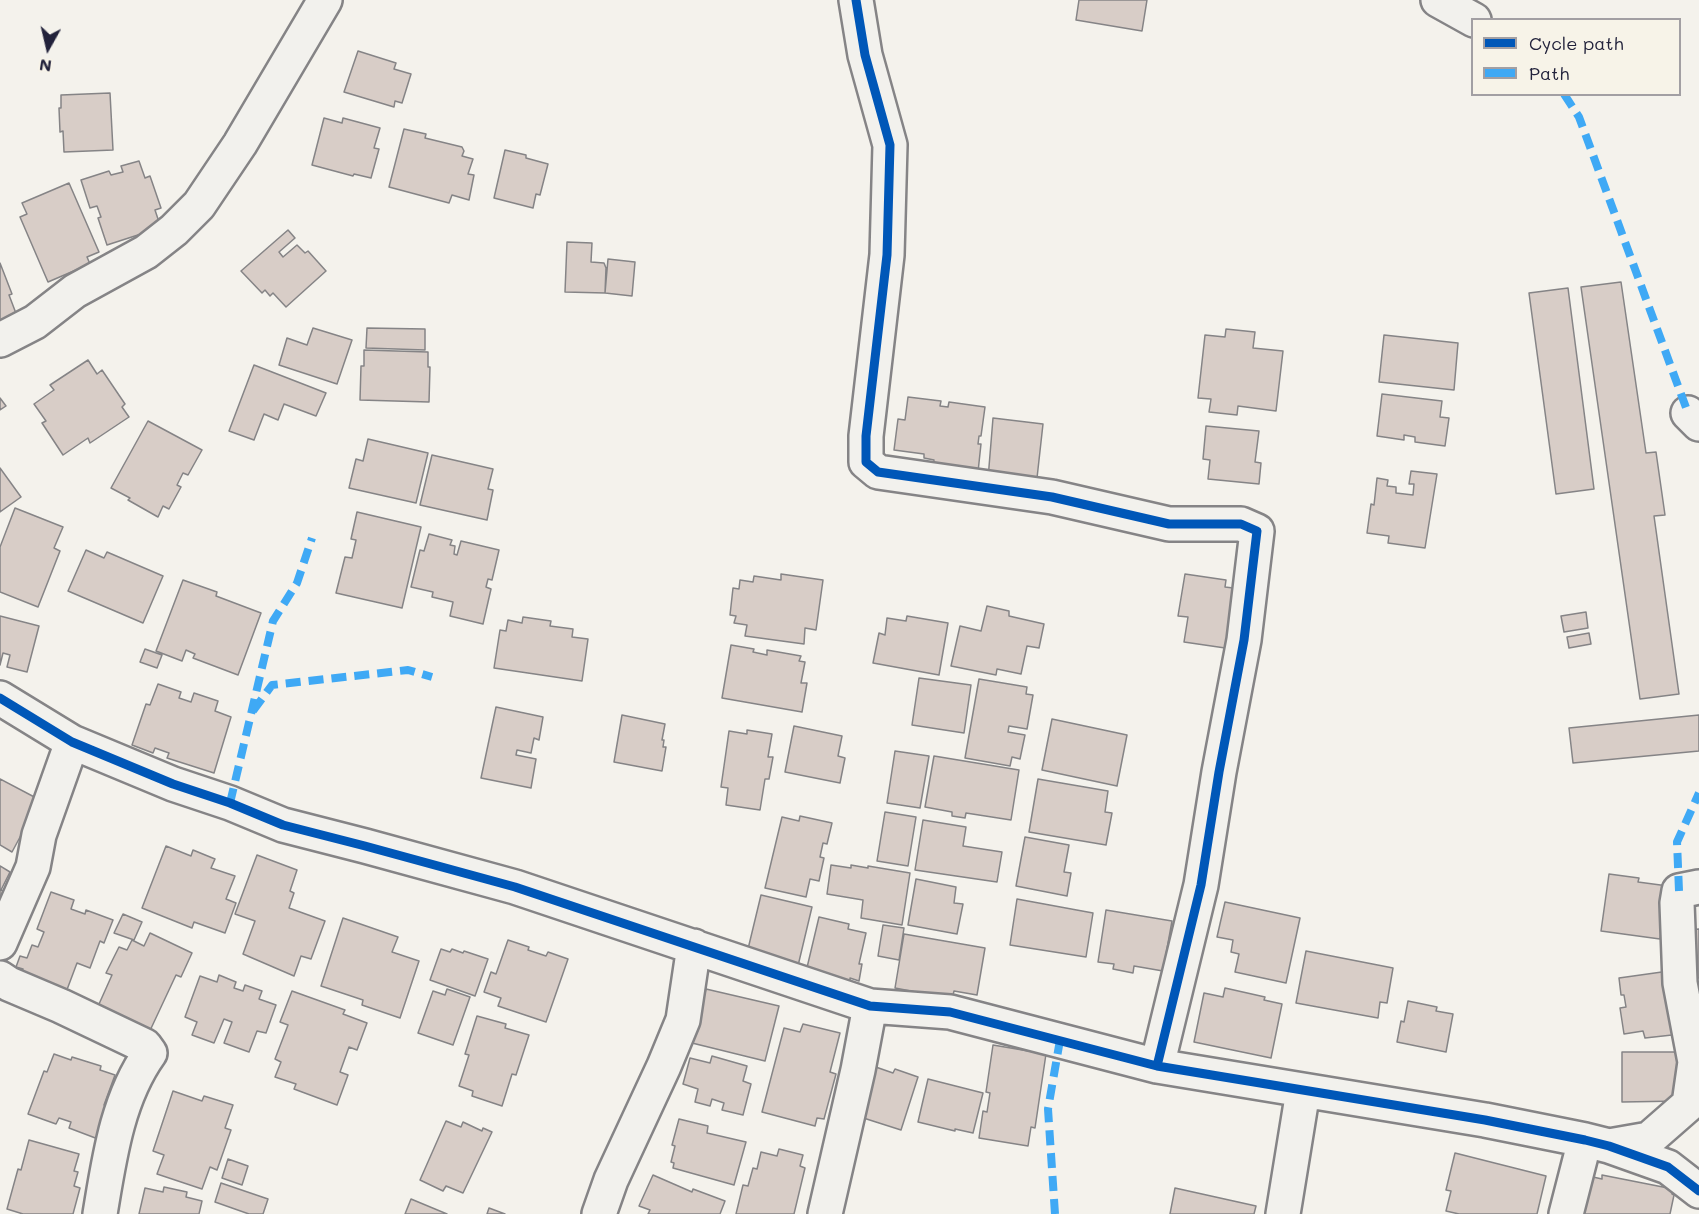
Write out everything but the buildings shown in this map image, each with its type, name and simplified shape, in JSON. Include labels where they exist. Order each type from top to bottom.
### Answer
[{"type":"street","points":[[0,340],[35,322],[75,291],[146,252],[174,230],[199,205],[240,144],[325,0]]},
{"type":"street","points":[[856,0],[865,55],[890,145],[887,255],[866,436],[866,462],[878,472],[1052,497],[1169,524],[1240,524],[1257,531],[1246,629],[1201,885],[1157,1066]]},
{"type":"street","points":[[1438,0],[1471,18]]},
{"type":"street","points":[[0,698],[72,742],[173,784],[230,803],[284,825],[515,887],[870,1006],[950,1012],[1157,1066],[1485,1120],[1597,1143],[1668,1167],[1699,1191]]},
{"type":"street","points":[[0,943],[33,867],[39,835],[72,742]]},
{"type":"street","points":[[1597,1143],[1649,1139],[1689,1104],[1695,1062],[1680,983],[1677,903],[1678,891],[1699,887]]},
{"type":"street","points":[[599,1214],[611,1180],[683,1020],[694,946]]},
{"type":"street","points":[[0,978],[145,1046],[150,1053],[139,1069],[127,1095],[110,1153],[100,1214]]},
{"type":"street","points":[[825,1214],[858,1070],[870,1006]]},
{"type":"street","points":[[1282,1214],[1303,1091]]},
{"type":"street","points":[[1566,1214],[1597,1143]]},
{"type":"marked path","points":[[1565,96],[1579,117],[1688,413]]},
{"type":"marked path","points":[[230,803],[273,621],[297,583],[312,538]]},
{"type":"marked path","points":[[253,711],[272,685],[408,670],[432,677]]},
{"type":"marked path","points":[[1679,891],[1677,842],[1699,793]]},
{"type":"marked path","points":[[1055,1214],[1048,1109],[1060,1040]]},
{"type":"cycle path","points":[[856,0],[865,55],[890,145],[887,255],[866,436],[866,462],[878,472],[1052,497],[1169,524],[1241,524],[1257,531],[1244,640],[1219,772],[1201,885],[1157,1066]]},
{"type":"cycle path","points":[[0,698],[72,742],[173,784],[230,803],[283,825],[515,887],[870,1006],[950,1012],[1157,1066],[1485,1120],[1585,1140],[1668,1167],[1699,1191]]}]
